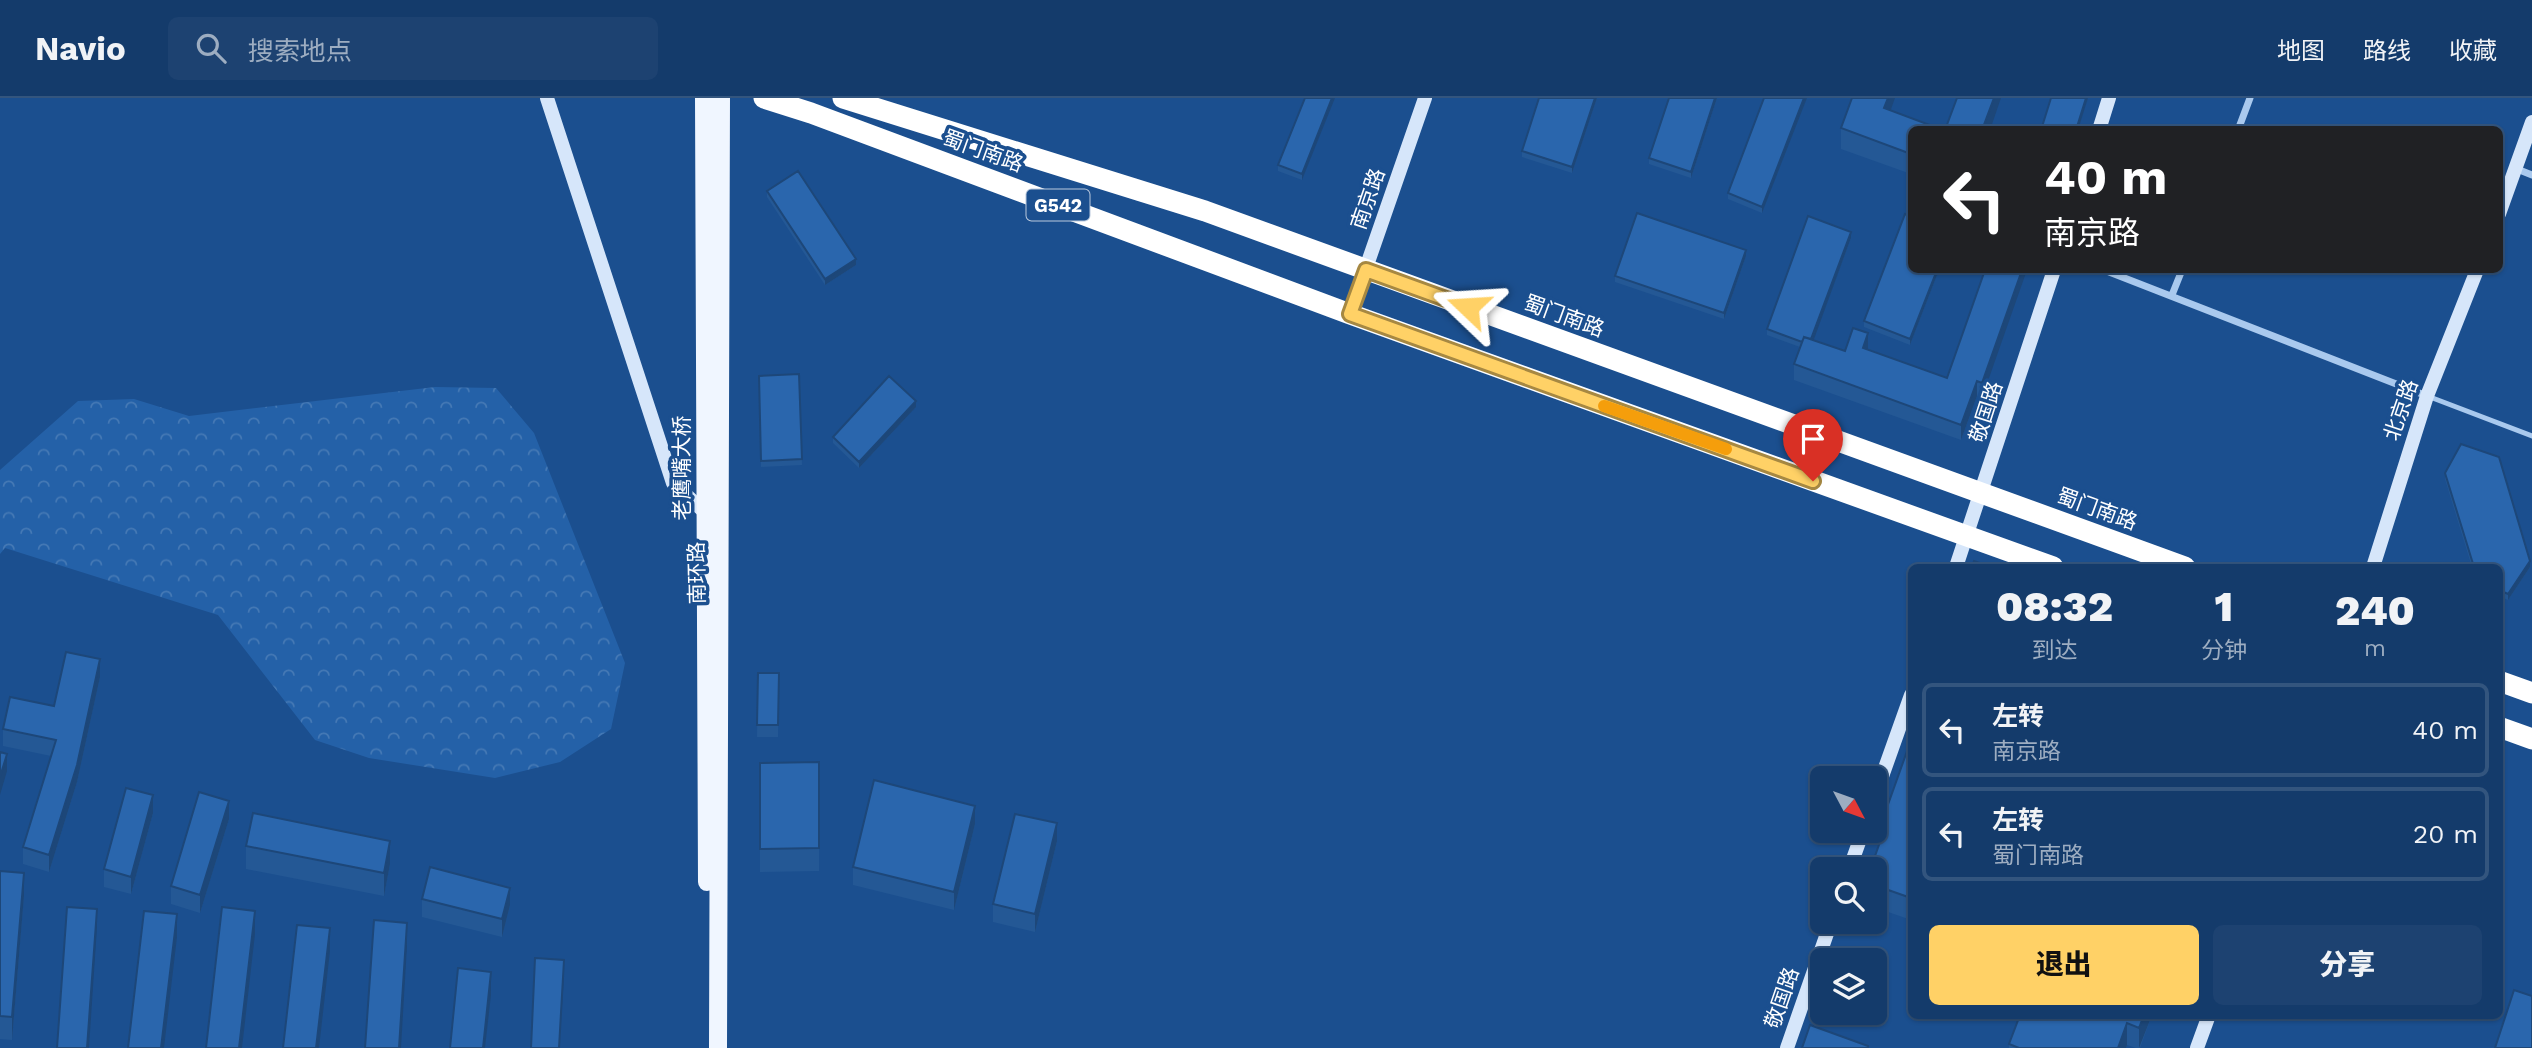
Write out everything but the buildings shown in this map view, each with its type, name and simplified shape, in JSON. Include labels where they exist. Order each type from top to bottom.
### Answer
[{"type":"highway","name":"蜀门南路","points":[[764,98],[1350,314],[2045,564]]},
{"type":"highway","name":"蜀门南路","points":[[843,98],[1205,211],[2177,564]]},
{"type":"highway","points":[[2503,682],[2532,693]]},
{"type":"highway","points":[[2503,728],[2532,739]]},
{"type":"main road","name":"老鹰嘴大桥","points":[[704,98],[707,1048]]},
{"type":"main road","name":"南环路","points":[[718,1048],[721,98]]},
{"type":"street","points":[[547,98],[673,483],[719,525]]},
{"type":"street","name":"南京路","points":[[1350,314],[1425,98]]},
{"type":"street","points":[[2100,126],[2109,98]]},
{"type":"street","points":[[2240,126],[2250,98]]},
{"type":"street","points":[[2503,204],[2532,122]]},
{"type":"street","points":[[2517,169],[2532,175]]},
{"type":"street","name":"敬国路","points":[[1957,564],[2053,273]]},
{"type":"street","points":[[2112,273],[2427,396]]},
{"type":"street","points":[[2172,295],[2181,273]]},
{"type":"street","name":"北京路","points":[[2374,564],[2427,396],[2476,273]]},
{"type":"street","points":[[1886,766],[1908,703]]},
{"type":"street","name":"敬国路","points":[[1787,1048],[1827,934]]},
{"type":"street","points":[[2197,1048],[2208,1019]]},
{"type":"lane","points":[[2427,396],[2532,436]]},
{"type":"green space","points":[[435,387],[496,388],[534,433],[625,663],[611,729],[560,762],[495,778],[369,758],[315,740],[218,615],[5,548],[0,554],[0,470],[78,401],[134,399],[189,416]]},
{"type":"slow traffic","points":[[1604,406],[1726,449]]},
{"type":"route","points":[[1468,307],[1366,270],[1350,314],[1813,481]]}]
